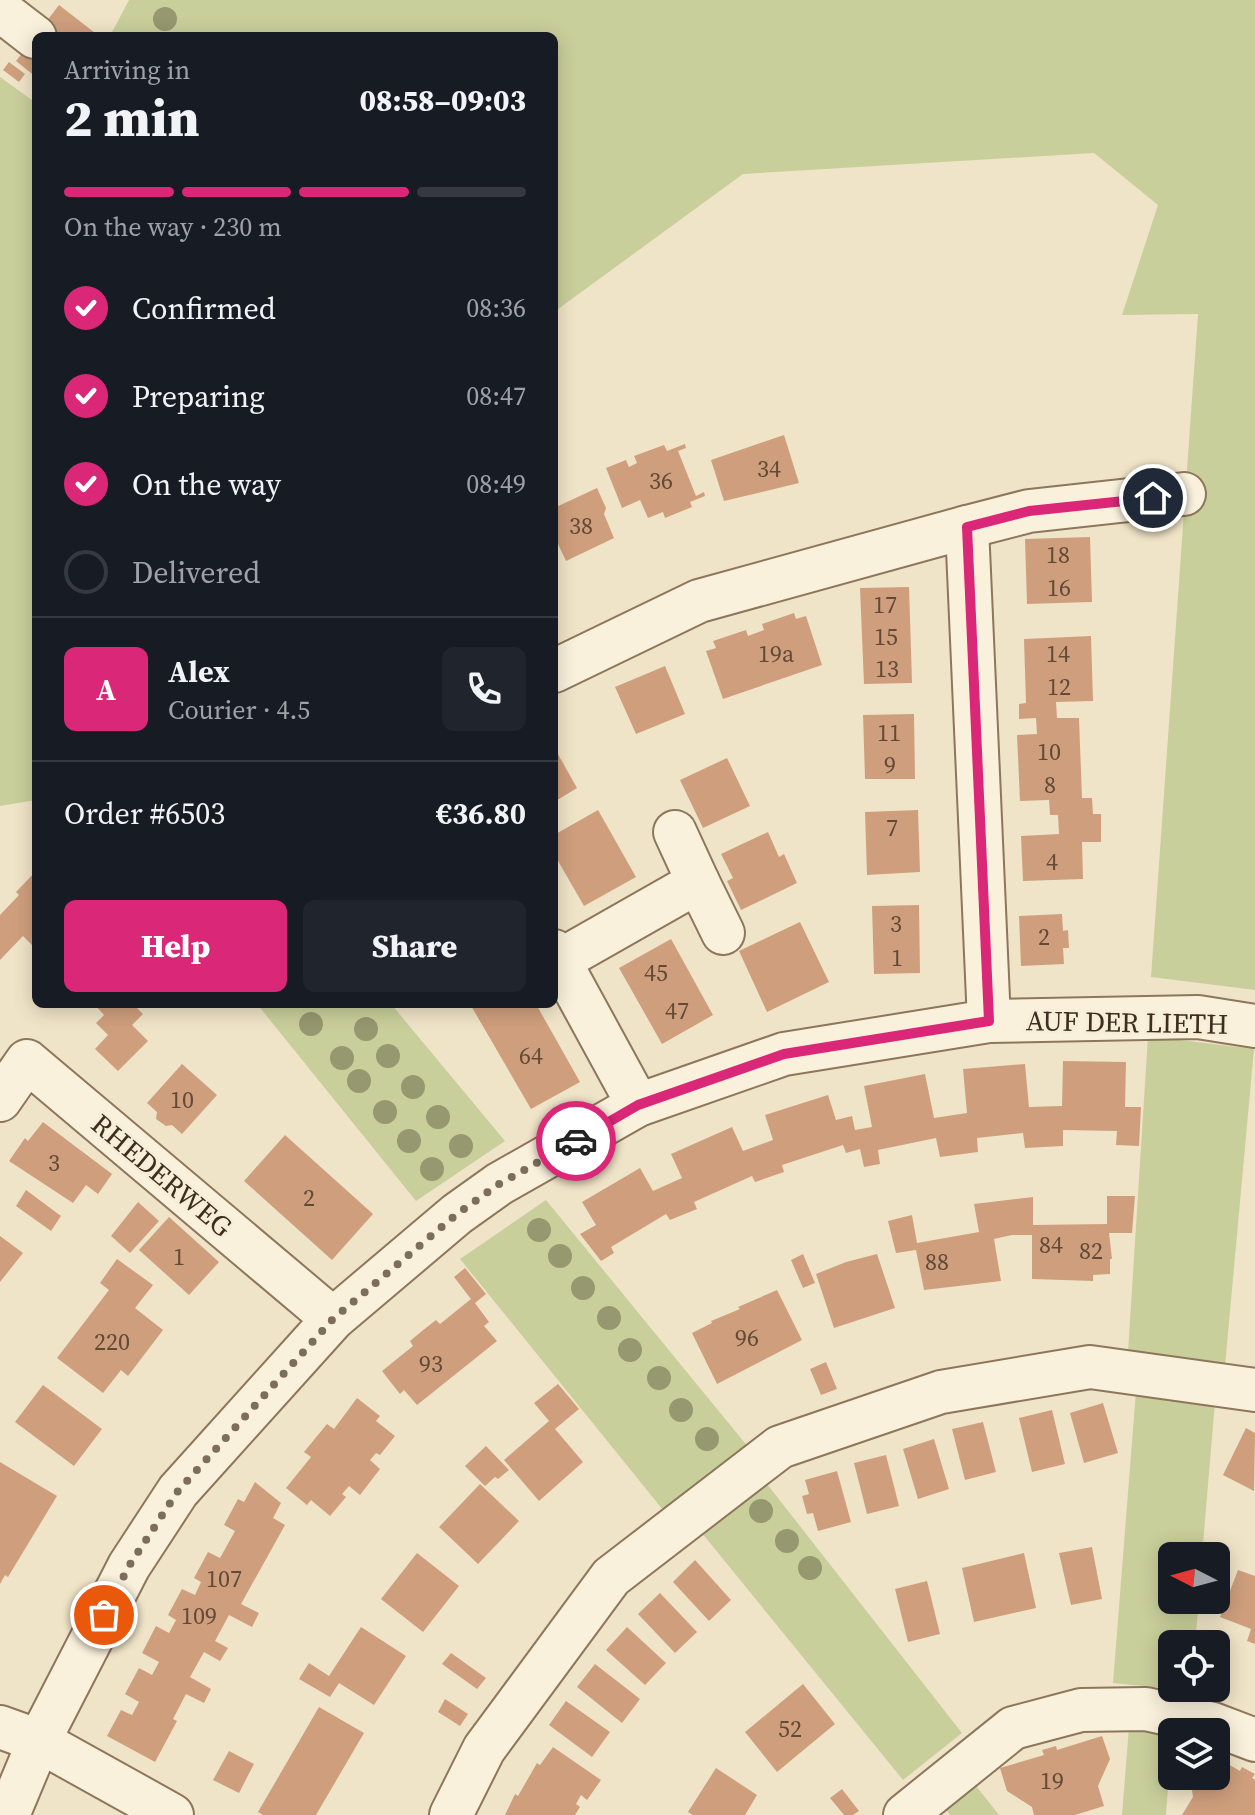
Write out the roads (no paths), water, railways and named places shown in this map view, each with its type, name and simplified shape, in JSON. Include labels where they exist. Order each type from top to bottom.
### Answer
[{"type":"street","points":[[0,10],[32,35]]},
{"type":"street","points":[[558,669],[699,601],[1029,511],[1184,494]]},
{"type":"street","points":[[967,527],[989,1021]]},
{"type":"street","points":[[675,832],[723,933]]},
{"type":"street","points":[[558,955],[698,882]]},
{"type":"street","points":[[558,958],[638,1105]]},
{"type":"street","name":"AUF DER LIETH","points":[[8,1815],[39,1741],[129,1566],[178,1491],[333,1319],[477,1199],[638,1105],[784,1054],[989,1021],[1198,1017],[1255,1026]]},
{"type":"street","name":"RHEDERWEG","points":[[0,1100],[27,1061],[333,1319]]},
{"type":"street","points":[[451,1815],[484,1749],[611,1577],[780,1447],[941,1392],[1090,1367],[1255,1390]]},
{"type":"street","points":[[905,1815],[1013,1728],[1081,1710],[1146,1709],[1213,1724],[1255,1740]]},
{"type":"street","points":[[0,1727],[39,1741],[172,1815]]}]
